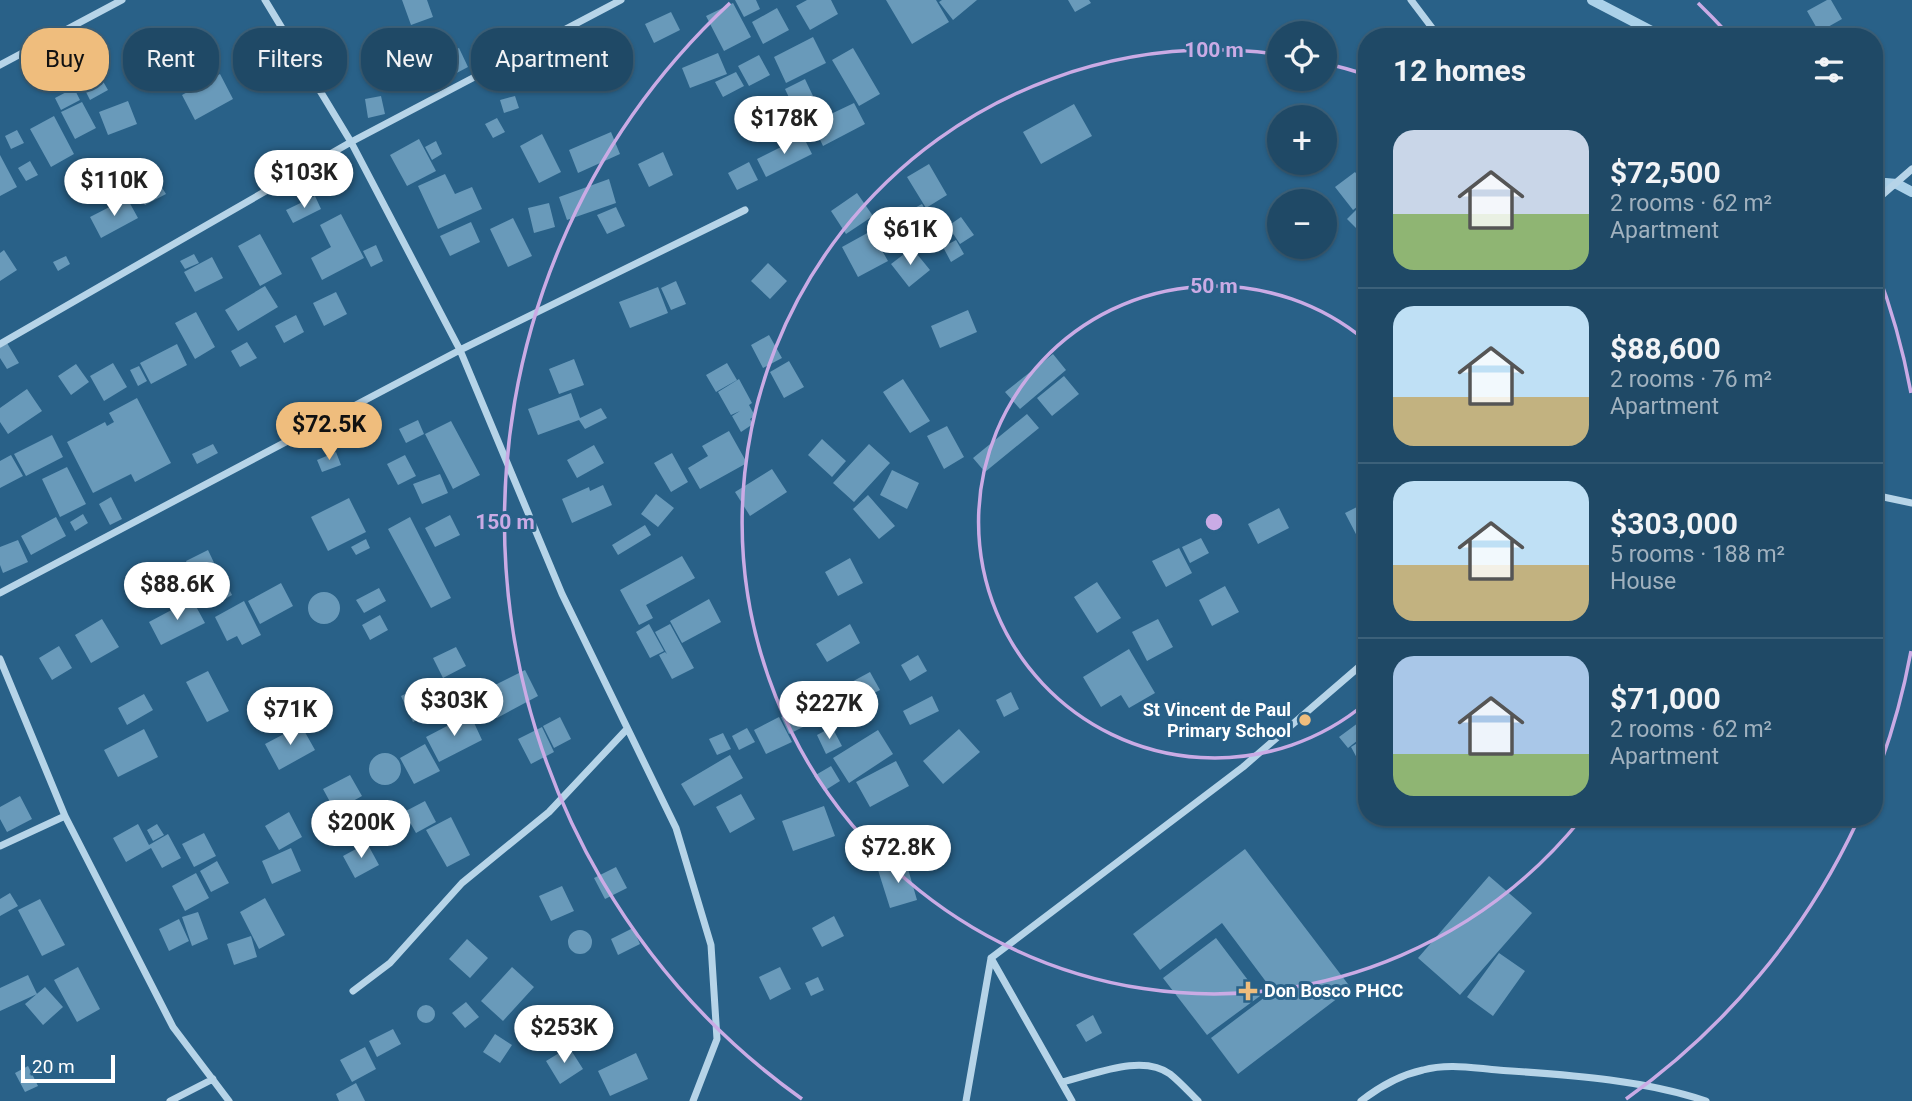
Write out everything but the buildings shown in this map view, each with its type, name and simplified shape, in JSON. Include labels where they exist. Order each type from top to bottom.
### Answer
[{"type":"street","points":[[0,65],[122,0]]},
{"type":"street","points":[[265,0],[351,142],[460,350],[562,594],[676,828],[711,945],[717,1039],[694,1101]]},
{"type":"street","points":[[0,344],[351,142],[621,0]]},
{"type":"street","points":[[1411,0],[1432,28]]},
{"type":"street","points":[[1883,194],[1912,169]]},
{"type":"street","points":[[0,593],[460,350],[745,210]]},
{"type":"street","points":[[1883,497],[1912,503]]},
{"type":"street","points":[[0,659],[65,817],[173,1027],[229,1101]]},
{"type":"street","points":[[966,1101],[991,958],[1243,767],[1358,668]]},
{"type":"street","points":[[353,991],[390,962],[462,883],[549,813],[627,729]]},
{"type":"street","points":[[0,846],[65,817]]},
{"type":"street","points":[[991,958],[1073,1101]]},
{"type":"street","points":[[1062,1082],[1134,1063],[1169,1073],[1198,1101]]},
{"type":"street","points":[[1361,1101],[1400,1077],[1424,1069],[1454,1066],[1592,1079],[1675,1091],[1706,1101]]},
{"type":"street","points":[[170,1101],[213,1079]]},
{"type":"waterway","points":[[1592,0],[1646,28]]},
{"type":"waterway","points":[[1883,183],[1897,184],[1912,192]]},
{"type":"place","name":"St Vincent de Paul Primary School","points":[[1305,720]]},
{"type":"place","name":"Don Bosco PHCC","points":[[1248,991]]}]
